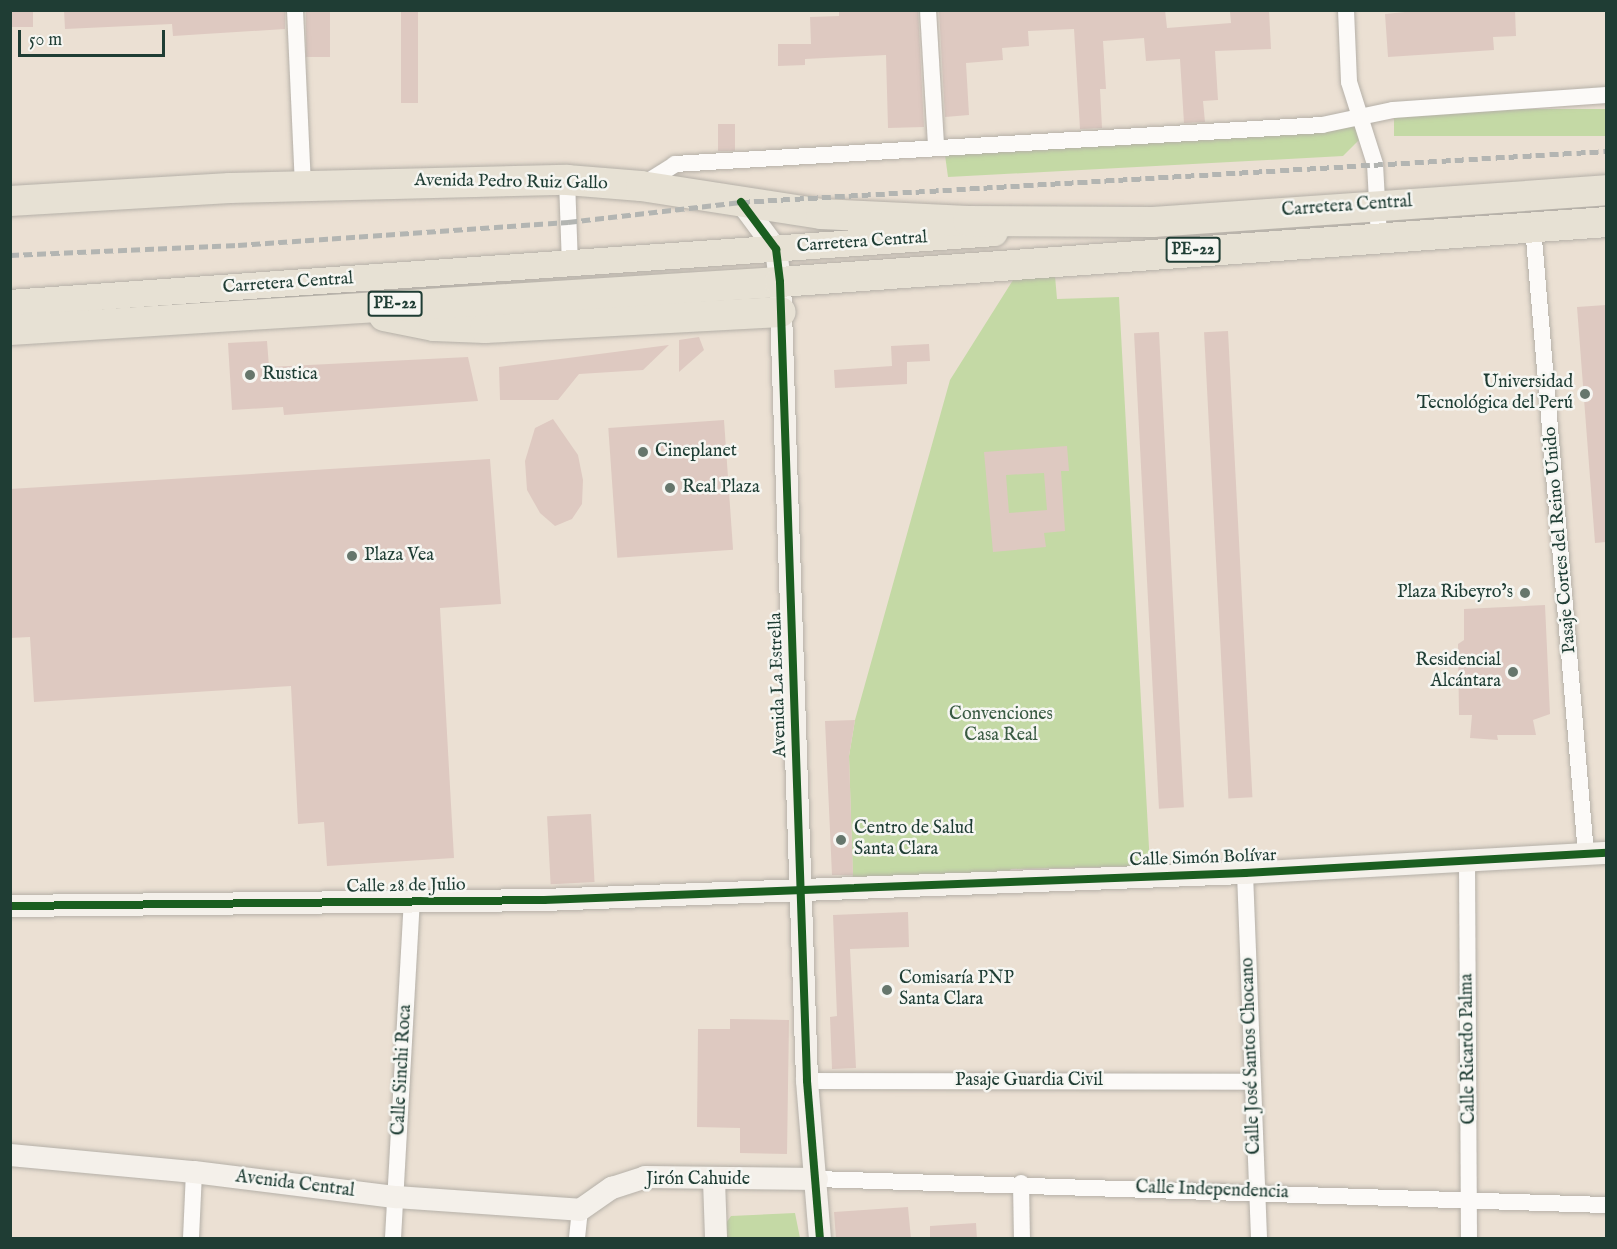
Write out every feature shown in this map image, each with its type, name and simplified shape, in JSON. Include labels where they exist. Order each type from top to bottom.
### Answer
[{"type":"highway","name":"Avenida Pedro Ruiz Gallo","points":[[10,201],[303,186],[567,180],[641,186],[821,214],[901,219],[1153,222]]},
{"type":"highway","name":"Carretera Central","points":[[1153,222],[1606,189]]},
{"type":"highway","name":"Carretera Central","points":[[10,330],[327,308],[780,282],[1606,222]]},
{"type":"highway","points":[[327,308],[434,326],[485,328],[781,312]]},
{"type":"main road","name":"Carretera Central","points":[[10,303],[1153,222]]},
{"type":"street","points":[[295,10],[303,186]]},
{"type":"street","points":[[928,10],[936,146]]},
{"type":"street","points":[[1346,10],[1349,82],[1375,164],[1379,237]]},
{"type":"street","points":[[641,186],[675,164],[936,146],[1311,125],[1393,110],[1606,95]]},
{"type":"street","points":[[567,180],[570,264]]},
{"type":"street","name":"Avenida La Estrella","points":[[741,202],[776,249],[780,282],[807,1081],[817,1179],[820,1239]]},
{"type":"street","name":"Pasaje Cortes del Reino Unido","points":[[1533,227],[1596,853]]},
{"type":"street","name":"Calle Simón Bolívar","points":[[801,890],[1245,873],[1596,853]]},
{"type":"street","name":"Calle Ricardo Palma","points":[[1467,860],[1471,1201],[1469,1239]]},
{"type":"street","name":"Calle José Santos Chocano","points":[[1245,873],[1259,1239]]},
{"type":"street","name":"Calle 28 de Julio","points":[[10,906],[412,902],[801,890]]},
{"type":"street","name":"Calle Sinchi Roca","points":[[393,1239],[412,902]]},
{"type":"street","name":"Pasaje Guardia Civil","points":[[807,1081],[1252,1082]]},
{"type":"street","name":"Avenida Central","points":[[10,1155],[194,1172],[396,1197],[580,1210]]},
{"type":"street","points":[[190,1239],[194,1172]]},
{"type":"street","name":"Jirón Cahuide","points":[[580,1210],[612,1188],[645,1178],[817,1179]]},
{"type":"street","name":"Calle Independencia","points":[[817,1179],[1021,1183],[1606,1205]]},
{"type":"street","points":[[714,1180],[716,1239]]},
{"type":"street","points":[[1021,1183],[1022,1239]]},
{"type":"street","points":[[577,1239],[580,1210]]},
{"type":"green space","points":[[1394,109],[1606,109],[1606,136],[1394,136]]},
{"type":"green space","points":[[1356,126],[1363,136],[1343,156],[948,177],[945,155]]},
{"type":"green space","name":"Convenciones Casa Real","points":[[1055,276],[1057,299],[1119,297],[1150,866],[1011,869],[1006,875],[853,881],[849,756],[855,720],[950,380],[1013,280]]},
{"type":"green space","points":[[795,1213],[800,1238],[724,1238],[724,1226],[731,1216]]},
{"type":"building","points":[[10,10],[33,10],[33,27],[10,27]]},
{"type":"building","points":[[64,10],[285,10],[285,29],[173,36],[172,24],[65,29]]},
{"type":"building","points":[[306,10],[330,10],[330,57],[306,57]]},
{"type":"building","points":[[401,10],[418,10],[418,103],[401,103]]},
{"type":"building","points":[[839,10],[918,10],[924,127],[888,128],[886,55],[805,59],[805,65],[778,66],[778,44],[811,44],[810,17],[839,16]]},
{"type":"building","points":[[939,10],[1165,10],[1167,28],[1231,23],[1230,12],[1269,10],[1271,49],[1215,51],[1218,100],[1203,101],[1205,122],[1184,123],[1180,59],[1146,61],[1144,38],[1103,41],[1106,89],[1100,89],[1102,128],[1080,129],[1074,29],[1028,31],[1029,46],[1002,48],[1003,60],[966,63],[969,115],[945,117]]},
{"type":"building","points":[[1425,10],[1515,10],[1516,36],[1493,37],[1494,50],[1388,57],[1385,14]]},
{"type":"building","points":[[718,124],[735,124],[735,151],[718,151]]},
{"type":"building","points":[[1606,305],[1606,542],[1595,543],[1577,307]]},
{"type":"building","points":[[1228,331],[1252,797],[1228,799],[1204,332]]},
{"type":"building","points":[[1159,332],[1184,807],[1159,809],[1134,333]]},
{"type":"building","points":[[699,337],[704,350],[679,372],[679,340]]},
{"type":"building","points":[[267,341],[269,367],[468,357],[478,401],[284,415],[283,407],[232,410],[228,343]]},
{"type":"building","points":[[929,344],[930,361],[907,362],[907,384],[835,388],[834,370],[892,366],[891,346]]},
{"type":"building","points":[[669,345],[643,370],[579,374],[558,400],[500,400],[499,367]]},
{"type":"building","points":[[553,419],[578,455],[583,480],[582,504],[572,519],[555,526],[540,513],[527,490],[525,461],[535,428]]},
{"type":"building","name":"Real Plaza","points":[[724,420],[733,550],[617,558],[608,428]]},
{"type":"building","points":[[1067,446],[1069,471],[1061,471],[1065,531],[1044,533],[1046,547],[993,552],[984,452]],"holes":[[[1044,473],[1047,510],[1009,513],[1006,475]]]},
{"type":"building","points":[[490,459],[501,604],[440,608],[454,858],[327,866],[324,822],[298,824],[291,686],[34,702],[30,637],[10,638],[10,489]]},
{"type":"building","name":"Residencial Alcántara","points":[[1545,605],[1550,714],[1533,720],[1536,735],[1497,735],[1498,740],[1470,738],[1472,715],[1459,715],[1458,644],[1464,640],[1464,609]]},
{"type":"building","name":"Centro de Salud Santa Clara","points":[[855,720],[849,756],[853,875],[832,875],[825,721]]},
{"type":"building","points":[[591,814],[595,882],[551,884],[547,816]]},
{"type":"building","points":[[908,912],[909,947],[850,949],[856,1068],[832,1069],[830,1017],[837,1016],[833,915]]},
{"type":"building","points":[[730,1019],[789,1020],[787,1154],[740,1153],[740,1128],[697,1127],[698,1029],[730,1029]]},
{"type":"building","points":[[908,1207],[911,1239],[836,1239],[834,1212]]},
{"type":"building","points":[[976,1223],[977,1239],[930,1239],[930,1226]]},
{"type":"railway","points":[[10,255],[238,245],[568,222],[741,202],[1606,151]]},
{"type":"cycle path","points":[[741,202],[776,249],[780,282],[807,1081],[820,1238]]},
{"type":"cycle path","points":[[10,906],[544,900],[1245,873],[1606,853]]},
{"type":"place","name":"Rustica","points":[[250,375]]},
{"type":"place","name":"Universidad Tecnológica del Perú","points":[[1585,394]]},
{"type":"place","name":"Cineplanet","points":[[643,452]]},
{"type":"place","name":"Real Plaza","points":[[670,488]]},
{"type":"place","name":"Plaza Vea","points":[[352,556]]},
{"type":"place","name":"Plaza Ribeyro’s","points":[[1525,593]]},
{"type":"place","name":"Residencial Alcántara","points":[[1513,672]]},
{"type":"place","name":"Centro de Salud Santa Clara","points":[[841,840]]},
{"type":"place","name":"Comisaría PNP Santa Clara","points":[[887,990]]}]
